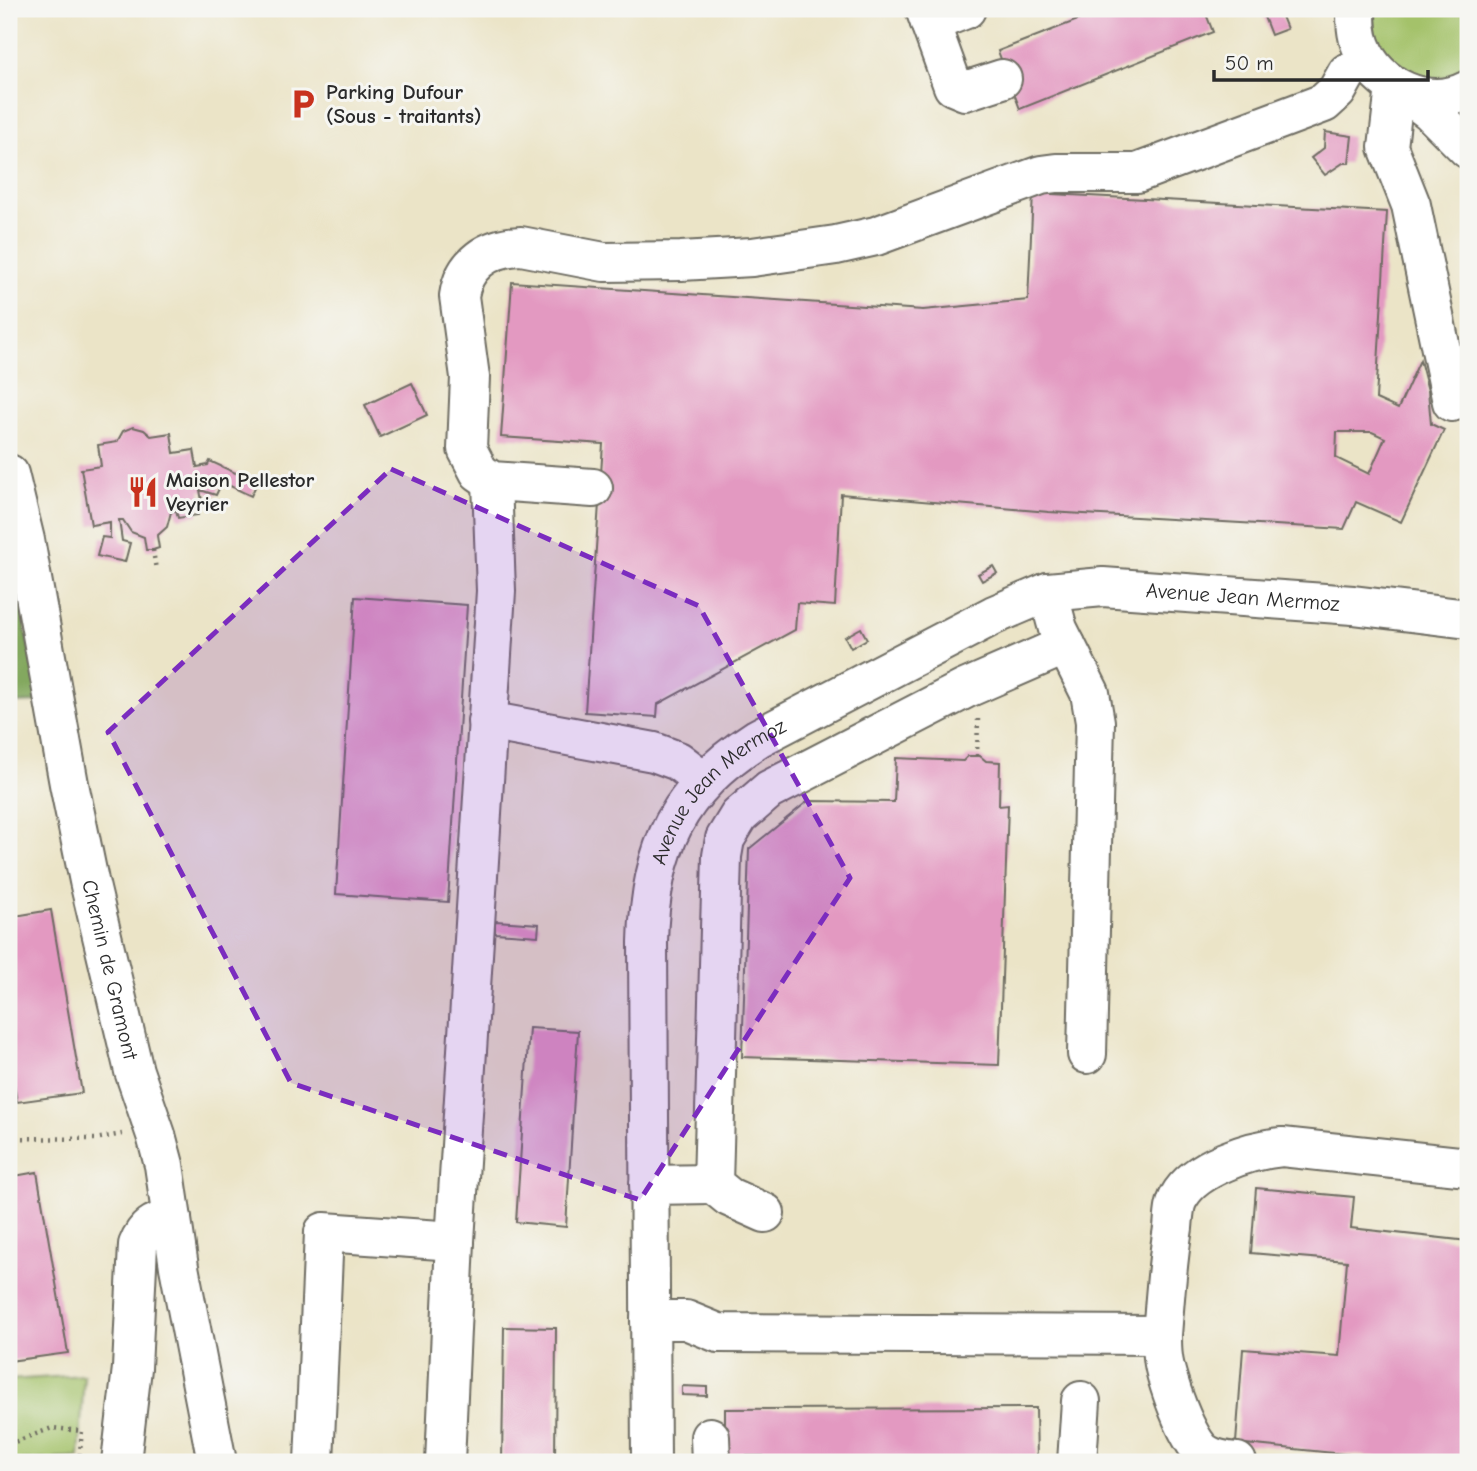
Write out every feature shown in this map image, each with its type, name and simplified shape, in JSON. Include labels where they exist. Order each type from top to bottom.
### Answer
[{"type":"street","points":[[966,9],[927,16],[953,86],[965,91],[1002,79]]},
{"type":"street","points":[[1349,16],[1361,47],[1376,72],[1447,127],[1468,149]]},
{"type":"street","points":[[593,488],[492,481],[479,472],[467,449],[470,377],[458,296],[464,275],[474,263],[487,254],[509,246],[521,246],[604,261],[681,261],[752,257],[836,245],[905,227],[1041,175],[1137,173],[1324,103],[1337,91],[1347,73]]},
{"type":"street","points":[[1400,89],[1425,97],[1444,97],[1468,90]]},
{"type":"street","points":[[1400,89],[1388,147],[1411,205],[1452,402]]},
{"type":"street","name":"Chemin de Gramont","points":[[9,474],[25,540],[89,881],[134,1071],[164,1165],[217,1462]]},
{"type":"street","points":[[445,1462],[455,1241],[496,591],[492,481]]},
{"type":"street","name":"Avenue Jean Mermoz","points":[[651,1462],[649,900],[656,866],[667,836],[683,807],[704,780],[723,762],[758,738],[994,615],[1048,592],[1103,587],[1353,605],[1468,620]]},
{"type":"street","points":[[1048,592],[1058,629],[1090,693],[1096,722],[1087,1054]]},
{"type":"street","name":"Avenue Jean Mermoz","points":[[1353,605],[1429,603],[1468,594]]},
{"type":"street","points":[[713,1184],[722,856],[731,827],[748,806],[769,790],[965,689],[1066,645]]},
{"type":"street","points":[[487,721],[654,752],[678,761],[704,780]]},
{"type":"street","points":[[1237,1462],[1203,1454],[1190,1435],[1166,1373],[1163,1335],[1166,1271],[1177,1199],[1185,1187],[1207,1171],[1245,1154],[1282,1147],[1467,1176]]},
{"type":"street","points":[[649,1185],[713,1184],[729,1197],[765,1213]]},
{"type":"street","points":[[121,1462],[132,1368],[138,1245],[152,1223],[172,1218]]},
{"type":"street","points":[[314,1462],[324,1232],[455,1241]]},
{"type":"street","points":[[650,1320],[687,1320],[718,1333],[1163,1335]]},
{"type":"street","points":[[1077,1462],[1081,1401]]},
{"type":"path","points":[[153,550],[156,570]]},
{"type":"path","points":[[9,1138],[95,1139],[153,1124]]},
{"type":"path","points":[[9,1444],[52,1428],[82,1431],[81,1462]]},
{"type":"highlighted area","points":[[391,469],[699,606],[850,878],[640,1200],[291,1083],[108,732]]},
{"type":"green space","points":[[1372,9],[1468,9],[1468,70],[1434,79],[1403,70],[1377,43]]},
{"type":"green space","points":[[9,549],[40,702],[9,703]]},
{"type":"green space","points":[[84,1375],[79,1457],[9,1462],[9,1380]]},
{"type":"building","points":[[1073,9],[1204,9],[1213,32],[1020,109],[998,51],[1078,20]]},
{"type":"building","points":[[1261,9],[1279,9],[1287,29],[1271,35]]},
{"type":"building","points":[[1325,132],[1352,136],[1349,163],[1343,163],[1325,175],[1311,158],[1324,148]]},
{"type":"building","points":[[1033,193],[1387,212],[1376,399],[1398,409],[1420,360],[1428,391],[1431,424],[1444,430],[1401,522],[1356,502],[1344,529],[1049,512],[841,494],[835,606],[797,603],[795,630],[658,704],[657,717],[585,712],[603,444],[501,437],[512,282],[923,310],[1028,300]],"holes":[[[1337,432],[1372,432],[1385,438],[1369,474],[1336,458]]]},
{"type":"building","points":[[412,383],[427,415],[380,437],[365,405]]},
{"type":"building","name":"Maison Pellestor Veyrier","points":[[133,427],[144,430],[151,436],[171,433],[174,453],[194,450],[197,467],[208,465],[210,461],[257,483],[251,496],[222,482],[216,495],[200,490],[203,506],[197,507],[198,515],[178,518],[176,510],[171,512],[167,527],[157,536],[159,548],[153,550],[146,550],[144,537],[131,532],[123,520],[119,520],[122,541],[130,543],[125,562],[97,556],[102,537],[110,538],[110,522],[91,525],[81,469],[101,466],[98,445],[117,442],[123,431]]},
{"type":"building","points":[[993,566],[997,573],[982,581],[978,574]]},
{"type":"building","points":[[355,597],[467,605],[448,902],[336,894]]},
{"type":"building","points":[[861,628],[867,639],[851,648],[845,637]]},
{"type":"building","points":[[968,756],[980,756],[986,761],[1000,762],[999,806],[1008,805],[999,1065],[742,1057],[749,849],[808,801],[894,802],[896,758],[963,761]]},
{"type":"building","points":[[51,910],[82,1093],[17,1102],[9,1054],[9,917]]},
{"type":"building","points":[[495,921],[539,924],[538,936],[495,933]]},
{"type":"building","points":[[529,1028],[578,1031],[566,1227],[516,1222]]},
{"type":"building","points":[[37,1172],[68,1353],[9,1361],[9,1177]]},
{"type":"building","points":[[1256,1188],[1354,1197],[1351,1228],[1468,1241],[1468,1462],[1423,1462],[1236,1443],[1243,1349],[1339,1356],[1347,1261],[1251,1253]]},
{"type":"building","points":[[504,1327],[556,1328],[555,1462],[502,1462]]},
{"type":"building","points":[[682,1386],[707,1387],[707,1396],[682,1395]]},
{"type":"building","points":[[1036,1408],[1037,1462],[763,1462],[763,1456],[725,1456],[725,1409]]},
{"type":"place","name":"Parking Dufour (Sous - traitants)","points":[[303,104]]},
{"type":"place","name":"Maison Pellestor Veyrier","points":[[143,492]]}]
